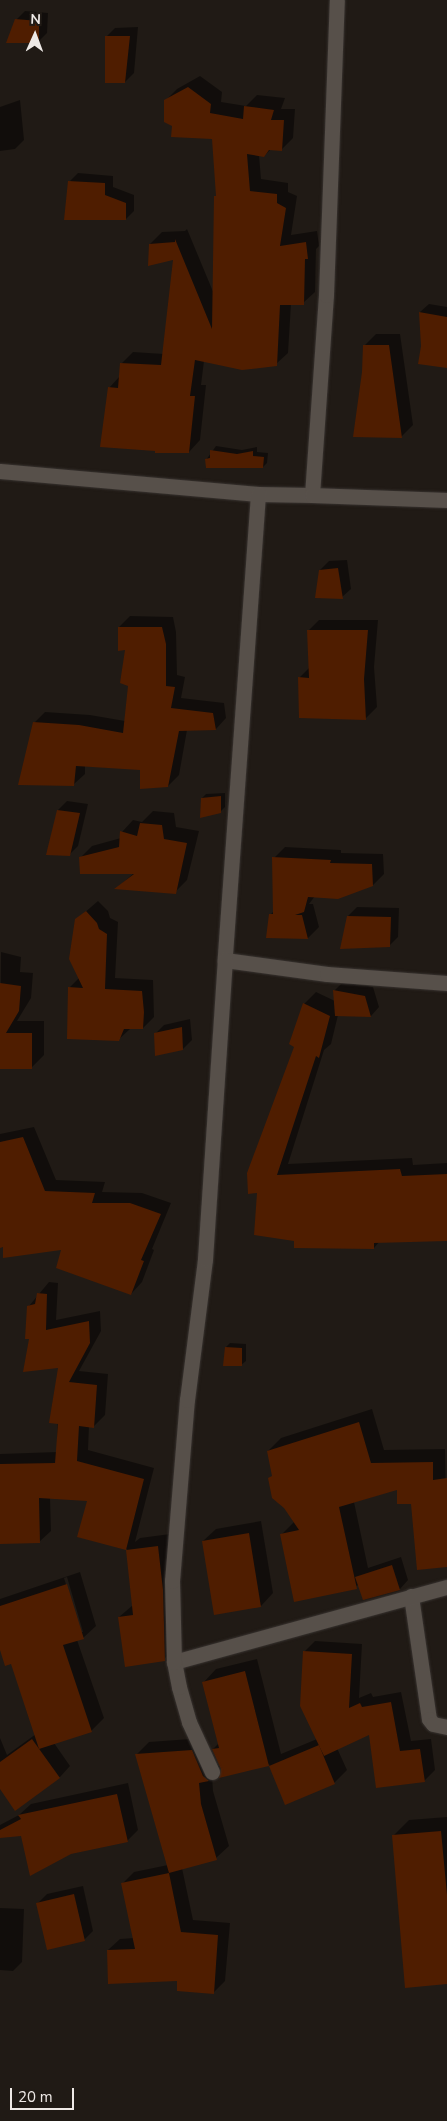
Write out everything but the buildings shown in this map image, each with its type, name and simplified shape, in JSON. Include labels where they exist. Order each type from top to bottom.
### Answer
[{"type":"street","points":[[312,495],[326,295],[334,0]]},
{"type":"street","points":[[0,470],[258,494],[447,500]]},
{"type":"street","points":[[212,1772],[190,1722],[179,1687],[174,1662],[172,1581],[188,1400],[205,1259],[258,494]]},
{"type":"street","points":[[225,960],[327,974],[447,983]]},
{"type":"street","points":[[174,1662],[447,1586]]},
{"type":"street","points":[[411,1596],[429,1719],[433,1724],[447,1727]]}]
